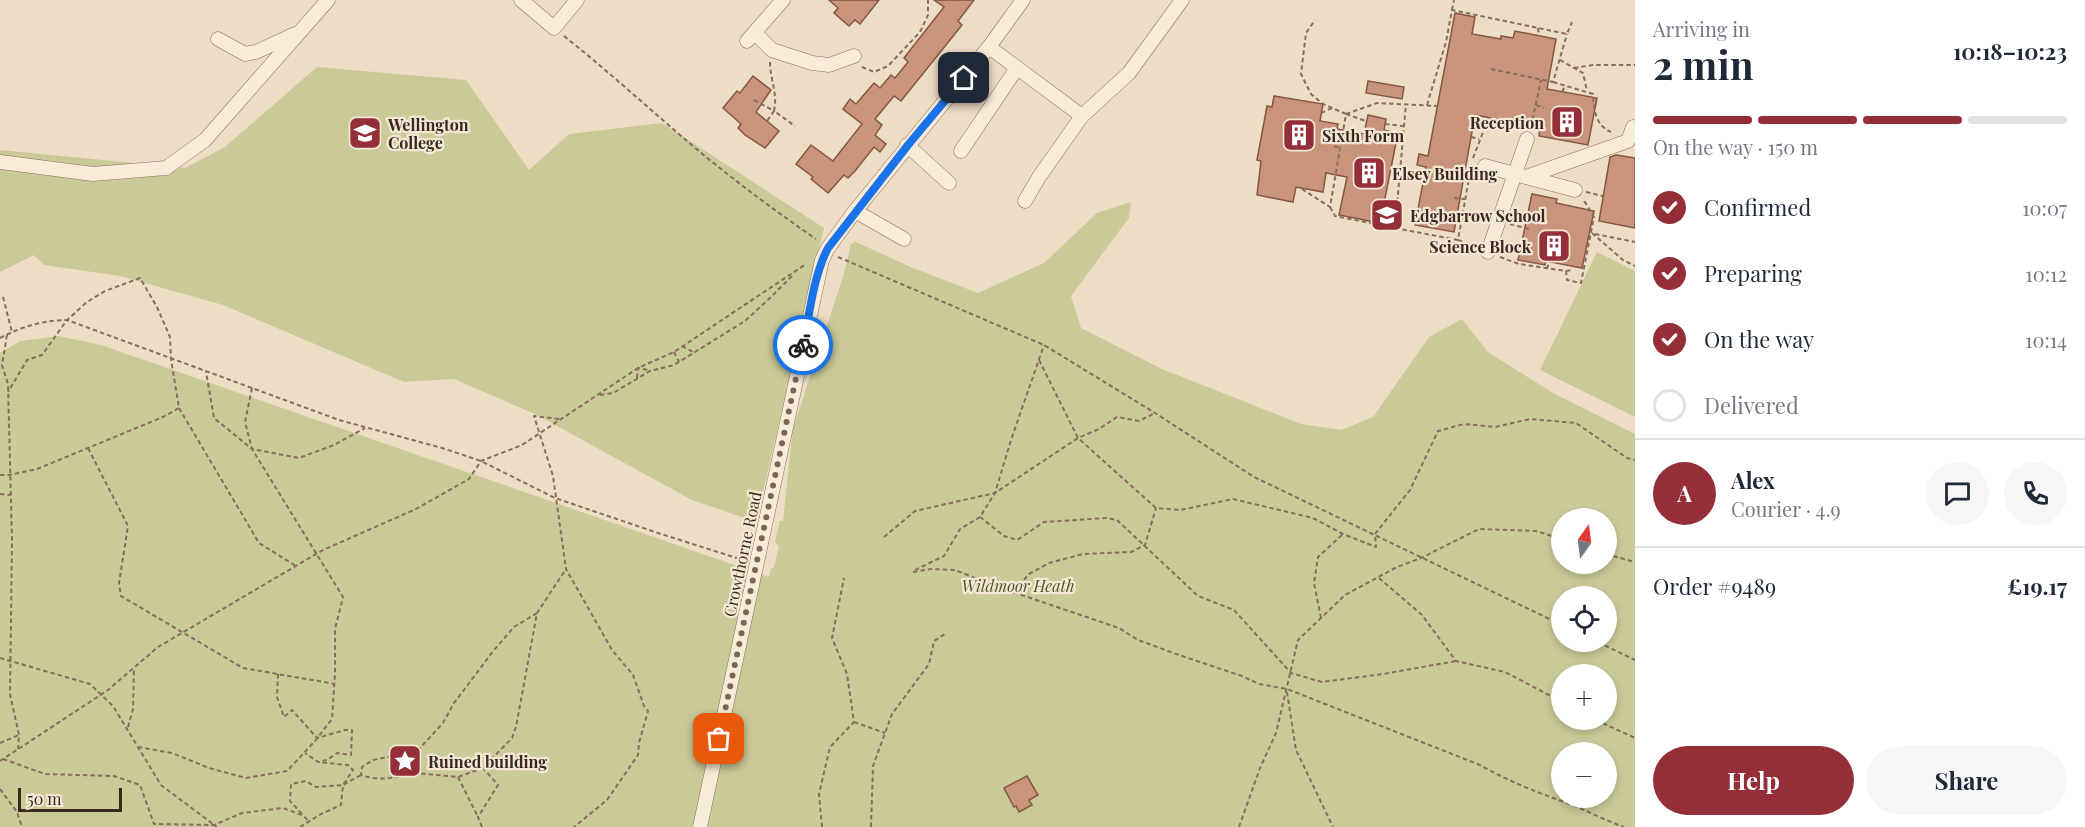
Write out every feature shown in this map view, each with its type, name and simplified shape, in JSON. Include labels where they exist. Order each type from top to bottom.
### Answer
[{"type":"street","points":[[0,162],[93,174],[166,168],[205,140],[328,0]]},
{"type":"street","points":[[521,0],[554,28],[577,0]]},
{"type":"street","points":[[783,0],[751,37],[774,51],[812,63],[829,65],[850,58]]},
{"type":"street","name":"Crowthorne Road","points":[[700,827],[763,557],[822,260],[832,252],[855,211],[989,47],[1023,0]]},
{"type":"street","points":[[1025,201],[1082,116],[1129,73],[1182,0]]},
{"type":"street","points":[[218,39],[246,54],[256,52],[299,32]]},
{"type":"street","points":[[989,47],[1082,116]]},
{"type":"street","points":[[961,151],[1017,68]]},
{"type":"street","points":[[1488,252],[1499,221],[1521,175],[1525,132]]},
{"type":"street","points":[[1521,175],[1632,136]]},
{"type":"street","points":[[908,145],[949,183]]},
{"type":"street","points":[[1479,163],[1575,190]]},
{"type":"street","points":[[855,211],[904,239]]},
{"type":"path","points":[[850,58],[874,72],[888,66],[920,32],[928,15],[928,0]]},
{"type":"path","points":[[1427,105],[1446,42],[1454,0]]},
{"type":"path","points":[[1452,10],[1568,34]]},
{"type":"path","points":[[1315,20],[1306,33],[1301,74],[1311,94],[1323,104],[1366,121]]},
{"type":"path","points":[[1553,82],[1572,22]]},
{"type":"path","points":[[554,28],[616,78],[705,156],[832,252],[1044,345],[1254,477],[1551,620]]},
{"type":"path","points":[[1538,28],[1539,36]]},
{"type":"path","points":[[766,121],[774,111],[775,94],[770,75],[774,51]]},
{"type":"path","points":[[1560,60],[1583,73],[1587,93]]},
{"type":"path","points":[[1574,68],[1593,65],[1635,65]]},
{"type":"path","points":[[1491,69],[1553,82],[1593,94],[1595,114],[1602,128],[1632,136]]},
{"type":"path","points":[[1475,116],[1478,120],[1525,132],[1536,105],[1541,80]]},
{"type":"path","points":[[1562,92],[1565,86]]},
{"type":"path","points":[[754,100],[795,126]]},
{"type":"path","points":[[1346,114],[1377,103],[1438,106]]},
{"type":"path","points":[[1395,228],[1406,104]]},
{"type":"path","points":[[1536,105],[1544,108]]},
{"type":"path","points":[[1321,112],[1332,108]]},
{"type":"path","points":[[1330,207],[1346,114]]},
{"type":"path","points":[[1458,240],[1469,177],[1479,163],[1479,139],[1487,122]]},
{"type":"path","points":[[1385,124],[1404,126]]},
{"type":"path","points":[[1471,137],[1479,139]]},
{"type":"path","points":[[1334,146],[1340,148]]},
{"type":"path","points":[[1467,159],[1479,163]]},
{"type":"path","points":[[1464,175],[1469,177]]},
{"type":"path","points":[[1302,189],[1330,207],[1335,216],[1458,240],[1519,264],[1547,269],[1573,270]]},
{"type":"path","points":[[1575,190],[1603,196]]},
{"type":"path","points":[[1566,271],[1567,280],[1581,283],[1594,217],[1587,203],[1575,190]]},
{"type":"path","points":[[1454,198],[1465,199]]},
{"type":"path","points":[[1382,212],[1396,218]]},
{"type":"path","points":[[1499,221],[1528,229]]},
{"type":"path","points":[[1592,233],[1635,242]]},
{"type":"path","points":[[1592,233],[1623,260],[1635,266]]},
{"type":"path","points":[[1547,269],[1549,261]]},
{"type":"path","points":[[2,760],[108,690],[158,647],[316,554],[416,509],[469,479],[481,461],[522,445],[638,368],[674,352],[806,264]]},
{"type":"path","points":[[597,395],[613,393],[650,371],[674,365],[745,321],[797,270]]},
{"type":"path","points":[[8,392],[27,360],[42,355],[67,320],[87,302],[105,291],[140,278],[157,307],[170,337],[179,408],[259,543],[296,566]]},
{"type":"path","points":[[3,297],[12,332]]},
{"type":"path","points":[[0,338],[34,324],[67,320],[339,420],[481,461],[555,498],[658,533],[763,557]]},
{"type":"path","points":[[7,335],[2,365],[8,392],[12,541],[10,694],[19,735],[18,749]]},
{"type":"path","points":[[1044,345],[995,493],[980,517],[960,529],[944,556],[913,572],[931,569],[956,570],[995,586],[1119,628],[1138,640],[1179,656],[1242,676],[1259,684],[1287,689],[1480,765],[1500,777],[1537,793],[1568,803],[1624,827]]},
{"type":"path","points":[[682,346],[693,352]]},
{"type":"path","points":[[674,352],[679,362]]},
{"type":"path","points":[[1039,360],[1078,438],[1156,508],[1180,510],[1233,499],[1313,518],[1343,534],[1376,547],[1376,534],[1410,490],[1438,431],[1464,424],[1495,427],[1530,419],[1576,423],[1627,458],[1635,460]]},
{"type":"path","points":[[638,368],[650,371]]},
{"type":"path","points":[[637,378],[638,368]]},
{"type":"path","points":[[206,371],[214,418],[252,449],[299,458],[334,445],[366,427]]},
{"type":"path","points":[[138,747],[172,753],[209,768],[246,778],[287,771],[332,719],[335,684],[335,629],[343,597],[252,449],[245,422],[252,388]]},
{"type":"path","points":[[0,475],[37,469],[163,417],[179,408]]},
{"type":"path","points":[[884,537],[915,511],[995,493],[1078,438],[1099,429],[1117,417],[1139,421],[1155,413]]},
{"type":"path","points":[[559,419],[534,416],[553,476],[567,569],[612,650],[633,675],[648,711],[638,755],[607,800],[574,827]]},
{"type":"path","points":[[87,448],[128,526],[119,583],[122,596],[243,668],[335,684]]},
{"type":"path","points":[[0,494],[10,495]]},
{"type":"path","points":[[1014,591],[1029,574],[1049,563],[1083,554],[1131,552],[1145,545],[1156,508]]},
{"type":"path","points":[[980,517],[1004,536],[1017,540],[1044,522],[1107,518],[1117,520],[1198,596],[1234,610],[1291,673],[1322,682],[1456,661],[1505,672],[1551,696]]},
{"type":"path","points":[[1239,827],[1260,768],[1276,733],[1298,640],[1345,595],[1397,567],[1421,558],[1479,529],[1536,531],[1551,536]]},
{"type":"path","points":[[1321,618],[1314,583],[1318,557],[1343,534]]},
{"type":"path","points":[[1617,557],[1635,562]]},
{"type":"path","points":[[361,775],[374,780],[398,778],[416,773],[459,777],[483,768],[512,738],[537,613],[567,569]]},
{"type":"path","points":[[1378,577],[1422,615],[1456,661]]},
{"type":"path","points":[[843,578],[832,638],[848,674],[854,722]]},
{"type":"path","points":[[361,775],[362,767],[373,760],[412,753],[420,748],[443,723],[454,703],[514,627],[537,613]]},
{"type":"path","points":[[871,827],[873,766],[885,732],[892,714],[929,664],[934,641],[945,634]]},
{"type":"path","points":[[1617,651],[1635,660]]},
{"type":"path","points":[[0,658],[90,684],[113,706],[160,785],[215,826]]},
{"type":"path","points":[[127,729],[133,709],[134,668]]},
{"type":"path","points":[[278,674],[278,698],[284,717],[292,710],[317,738]]},
{"type":"path","points":[[1287,689],[1296,750],[1333,827]]},
{"type":"path","points":[[854,722],[885,732]]},
{"type":"path","points":[[822,827],[819,794],[830,747],[854,722]]},
{"type":"path","points":[[317,738],[352,730],[351,755],[337,753],[327,760],[318,762]]},
{"type":"path","points":[[1617,730],[1635,738]]},
{"type":"path","points":[[0,742],[19,735]]},
{"type":"path","points":[[300,827],[341,805],[343,785],[353,770],[348,765],[318,762],[304,753]]},
{"type":"path","points":[[412,753],[406,764],[416,773]]},
{"type":"path","points":[[412,753],[421,760],[416,773]]},
{"type":"path","points":[[2,760],[45,774],[114,776],[140,785],[154,824],[215,826],[242,813],[283,808],[304,816]]},
{"type":"path","points":[[478,817],[498,785],[483,768]]},
{"type":"path","points":[[309,822],[290,801],[291,784],[306,781],[316,787],[343,785],[361,775]]},
{"type":"path","points":[[459,777],[482,827]]},
{"type":"path","points":[[0,789],[17,812],[22,827]]},
{"type":"green space","points":[[317,67],[466,80],[529,170],[569,134],[662,123],[824,228],[756,522],[692,500],[537,415],[454,379],[404,382],[223,305],[120,276],[44,265],[34,255],[0,272],[0,150],[185,168],[225,147]]},
{"type":"green space","name":"Wildmoor Heath","points":[[1131,202],[1129,218],[1071,296],[1081,328],[1162,369],[1301,424],[1341,430],[1373,417],[1429,337],[1462,319],[1488,352],[1553,393],[1635,434],[1635,827],[0,827],[0,353],[20,341],[59,336],[101,345],[769,577],[779,547],[775,542],[780,521],[783,521],[793,428],[844,274],[851,243],[853,244],[854,241],[913,268],[978,293],[1044,263],[1097,213]]},
{"type":"green space","points":[[1597,252],[1635,271],[1635,417],[1540,370]]},
{"type":"building","points":[[829,0],[879,0],[860,24],[855,20],[849,26],[834,13],[838,8]]},
{"type":"building","points":[[934,0],[974,0],[958,21],[962,25],[901,101],[894,96],[875,119],[882,125],[875,135],[886,144],[880,152],[874,147],[848,178],[844,175],[828,193],[796,164],[811,145],[833,161],[862,124],[843,109],[850,99],[856,104],[874,83],[880,88],[891,75],[895,78],[908,62],[904,58],[944,7]]},
{"type":"building","points":[[1455,13],[1475,17],[1472,34],[1501,39],[1501,36],[1513,38],[1515,31],[1556,39],[1547,89],[1597,98],[1588,145],[1539,136],[1540,128],[1475,115],[1454,232],[1415,225],[1426,167],[1417,165],[1419,154],[1428,156]]},
{"type":"building","points":[[753,76],[771,90],[756,112],[779,131],[765,148],[745,135],[738,128],[741,124],[723,108],[737,91],[740,93]]},
{"type":"building","points":[[1368,81],[1404,87],[1402,99],[1366,93]]},
{"type":"building","points":[[1274,96],[1323,104],[1320,121],[1338,124],[1337,129],[1364,134],[1368,115],[1386,119],[1384,130],[1398,133],[1380,223],[1339,215],[1347,177],[1326,173],[1323,192],[1296,187],[1293,202],[1257,195],[1261,161],[1257,160],[1267,106],[1272,107]]},
{"type":"building","points":[[1616,155],[1635,158],[1635,228],[1599,221],[1610,157]]},
{"type":"building","name":"Science Block","points":[[1532,194],[1557,199],[1556,203],[1594,211],[1582,268],[1546,261],[1545,265],[1518,260]]},
{"type":"building","points":[[1027,776],[1038,795],[1029,800],[1032,805],[1019,812],[1004,788]]},
{"type":"way so far","points":[[719,739],[803,345]]},
{"type":"place","name":"Reception","points":[[1567,122]]},
{"type":"place","name":"Wellington College","points":[[365,133]]},
{"type":"place","name":"Sixth Form","points":[[1299,135]]},
{"type":"place","name":"Elsey Building","points":[[1369,173]]},
{"type":"place","name":"Edgbarrow School","points":[[1387,215]]},
{"type":"place","name":"Science Block","points":[[1554,246]]},
{"type":"place","name":"Ruined building","points":[[405,761]]},
{"type":"route","points":[[803,345],[818,275],[828,248],[855,211],[964,78]]}]
